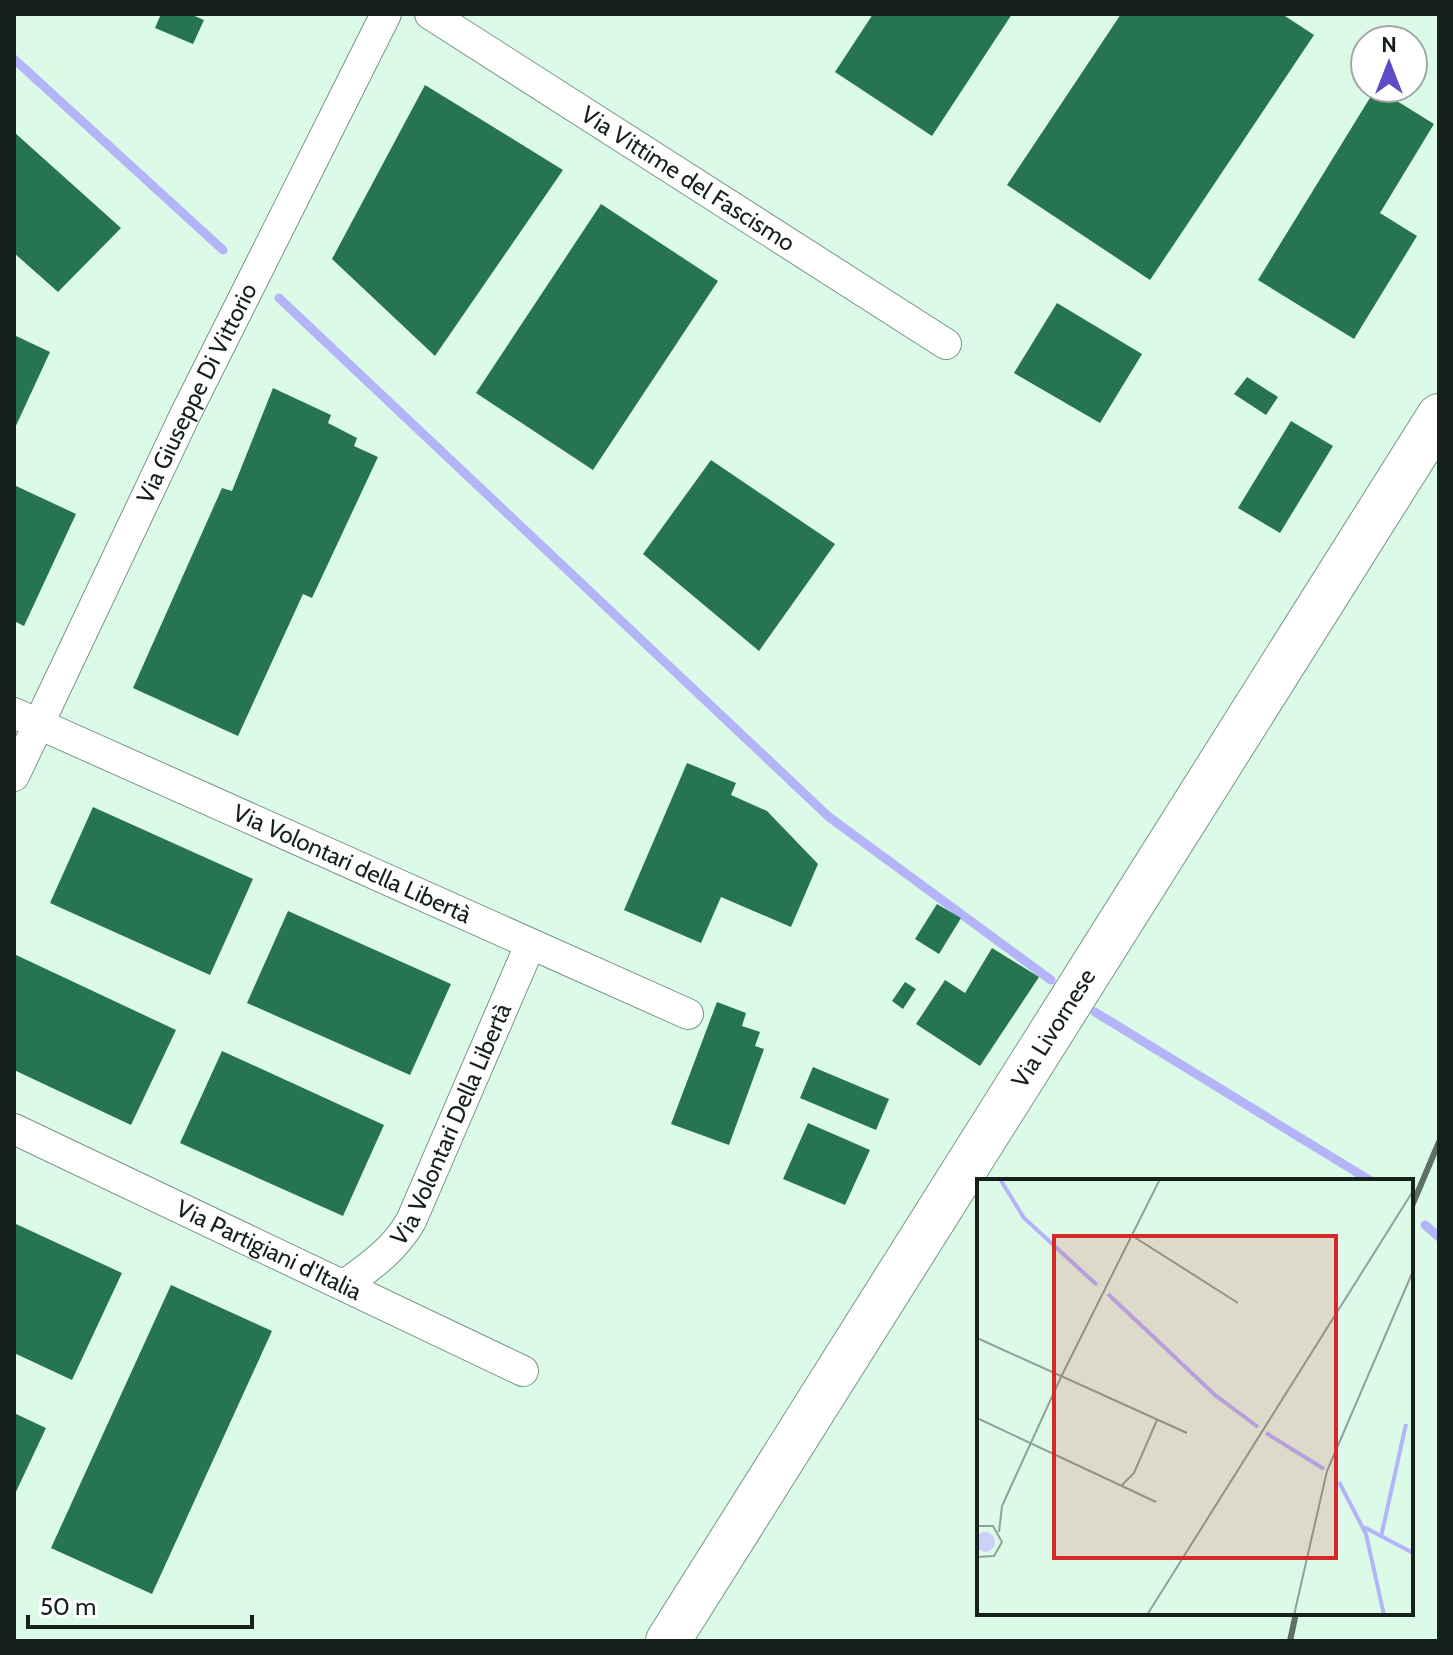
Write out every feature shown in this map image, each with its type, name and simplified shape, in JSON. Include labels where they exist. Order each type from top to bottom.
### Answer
[{"type":"main road","name":"Via Livornese","points":[[668,1641],[1439,416]]},
{"type":"street","name":"Via Giuseppe Di Vittorio","points":[[14,776],[26,719],[185,415],[386,14]]},
{"type":"street","name":"Via Vittime del Fascismo","points":[[430,14],[946,344]]},
{"type":"street","name":"Via Volontari della Libertà","points":[[26,719],[688,1014]]},
{"type":"street","name":"Via Volontari Della Libertà","points":[[346,1284],[395,1246],[411,1221],[530,945]]},
{"type":"street","name":"Via Partigiani d'Italia","points":[[14,1129],[346,1284],[523,1371]]},
{"type":"building","points":[[161,14],[190,14],[204,20],[193,44],[155,28]]},
{"type":"building","points":[[873,14],[1012,14],[932,136],[835,72]]},
{"type":"building","points":[[1121,14],[1282,14],[1314,35],[1150,280],[1007,185]]},
{"type":"building","points":[[425,85],[563,170],[435,356],[332,259]]},
{"type":"building","points":[[1366,104],[1402,104],[1434,124],[1380,213],[1417,236],[1354,339],[1258,280]]},
{"type":"building","points":[[14,132],[121,228],[58,292],[14,253]]},
{"type":"building","points":[[601,204],[718,281],[593,470],[476,393]]},
{"type":"building","points":[[1057,303],[1142,354],[1100,423],[1014,373]]},
{"type":"building","points":[[14,335],[50,352],[14,430]]},
{"type":"building","points":[[1247,377],[1278,397],[1266,415],[1234,394]]},
{"type":"building","points":[[273,388],[331,415],[328,423],[357,438],[354,446],[378,457],[312,598],[303,594],[238,736],[133,688],[222,488],[232,491]]},
{"type":"building","points":[[1291,421],[1333,446],[1280,533],[1238,508]]},
{"type":"building","points":[[711,460],[835,544],[759,651],[643,554]]},
{"type":"building","points":[[14,485],[76,514],[24,626],[14,621]]},
{"type":"building","points":[[687,763],[736,783],[731,795],[767,811],[818,864],[791,927],[721,897],[701,943],[624,910]]},
{"type":"building","points":[[93,807],[253,879],[210,975],[50,903]]},
{"type":"building","points":[[937,904],[961,918],[939,954],[915,939]]},
{"type":"building","points":[[288,911],[451,984],[410,1075],[247,1003]]},
{"type":"building","points":[[992,948],[1039,977],[980,1066],[916,1024],[945,980],[965,993]]},
{"type":"building","points":[[14,954],[176,1030],[131,1125],[14,1070]]},
{"type":"building","points":[[905,982],[916,989],[903,1009],[892,1001]]},
{"type":"building","points":[[717,1002],[746,1013],[742,1026],[760,1032],[755,1046],[764,1049],[729,1145],[671,1124]]},
{"type":"building","points":[[222,1051],[384,1125],[343,1216],[180,1143]]},
{"type":"building","points":[[813,1067],[889,1099],[876,1130],[800,1098]]},
{"type":"building","points":[[808,1123],[870,1150],[845,1205],[783,1179]]},
{"type":"building","points":[[16,1224],[122,1273],[72,1380],[14,1353]]},
{"type":"building","points":[[171,1285],[272,1331],[152,1594],[51,1548]]},
{"type":"building","points":[[14,1413],[46,1428],[14,1496]]},
{"type":"waterway","points":[[14,59],[223,250]]},
{"type":"waterway","points":[[279,298],[829,817],[1051,980]]},
{"type":"waterway","points":[[1095,1012],[1368,1179]]},
{"type":"waterway","points":[[1425,1225],[1439,1237]]},
{"type":"railway","points":[[1413,1203],[1439,1142]]},
{"type":"railway","points":[[1290,1641],[1296,1615]]}]
